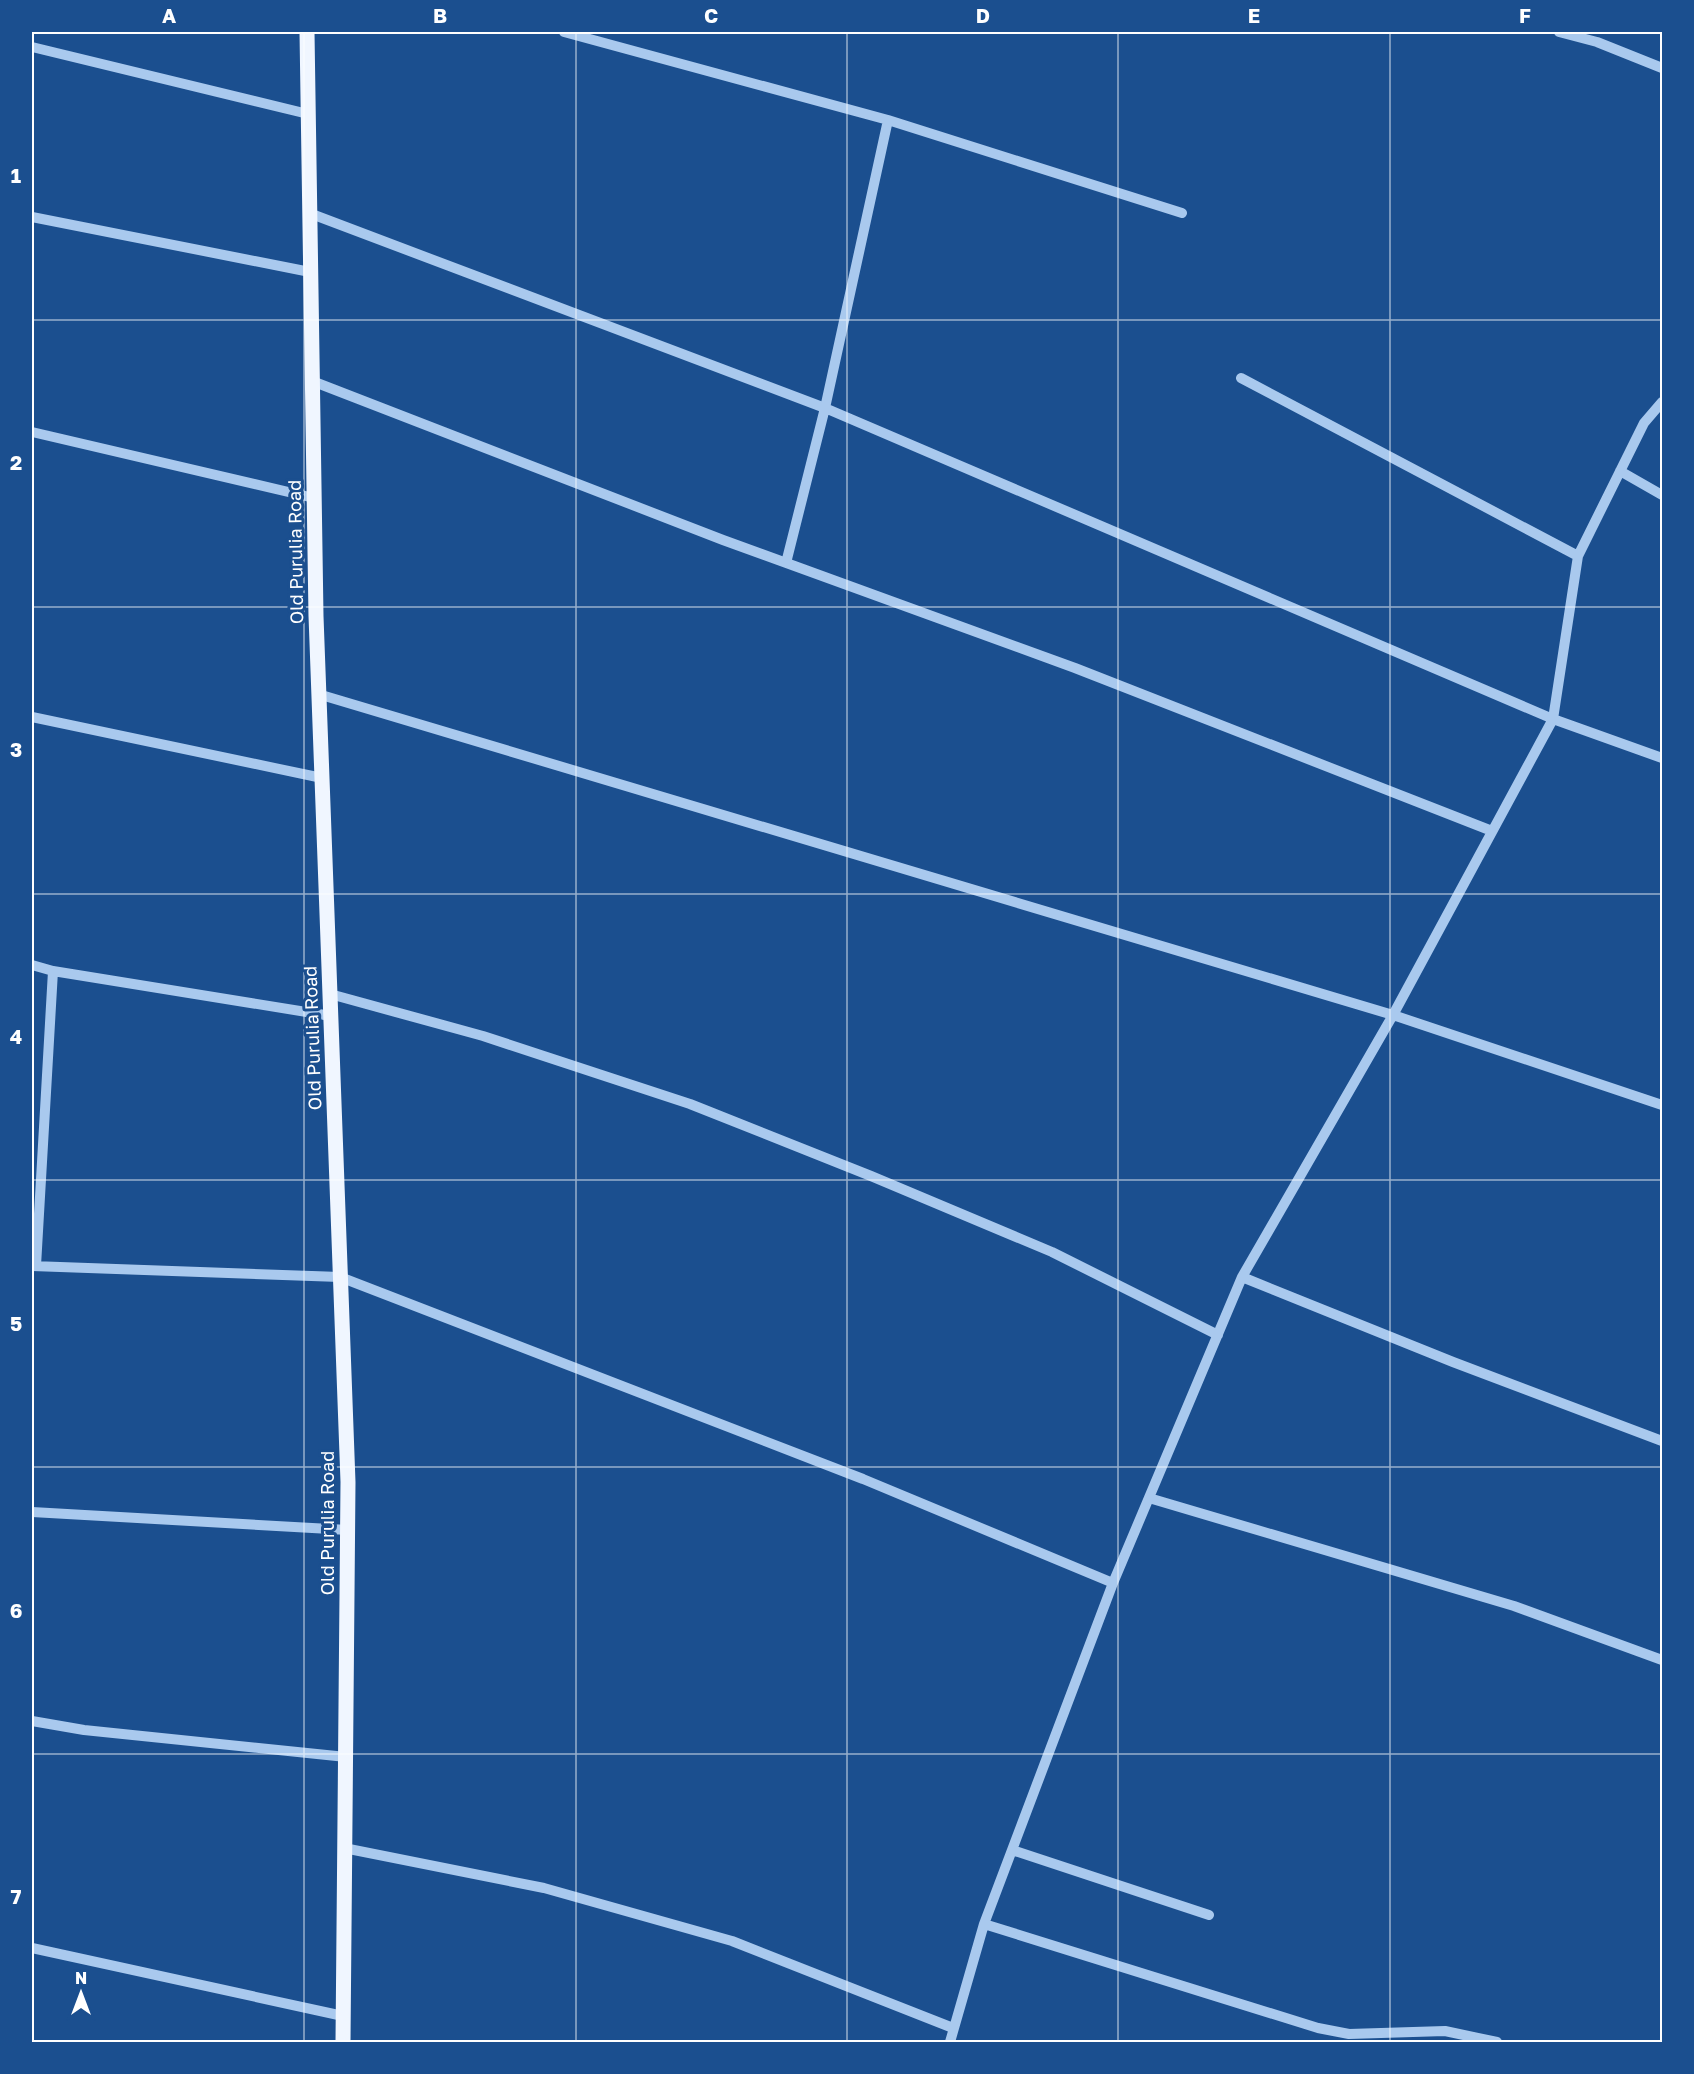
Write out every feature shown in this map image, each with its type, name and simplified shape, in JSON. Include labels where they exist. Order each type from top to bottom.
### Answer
[{"type":"main road","name":"Old Purulia Road","points":[[307,32],[318,694],[348,1530],[343,2043]]},
{"type":"street","points":[[564,32],[888,120],[1182,213]]},
{"type":"street","points":[[1559,32],[1597,42],[1662,68]]},
{"type":"street","points":[[32,47],[308,114]]},
{"type":"street","points":[[786,563],[825,408],[888,120]]},
{"type":"street","points":[[309,213],[825,408],[1553,719],[1662,758]]},
{"type":"street","points":[[32,217],[310,272]]},
{"type":"street","points":[[1241,378],[1578,556]]},
{"type":"street","points":[[312,381],[786,563],[1075,668],[1492,831]]},
{"type":"street","points":[[950,2043],[984,1924],[1113,1583],[1242,1277],[1393,1015],[1553,719],[1578,556],[1644,423],[1662,402]]},
{"type":"street","points":[[32,432],[314,498]]},
{"type":"street","points":[[1620,471],[1662,495]]},
{"type":"street","points":[[318,694],[1393,1015],[1662,1105]]},
{"type":"street","points":[[32,717],[322,778]]},
{"type":"street","points":[[32,965],[53,971],[331,1016]]},
{"type":"street","points":[[53,971],[36,1180],[34,1266],[340,1277],[863,1479],[1113,1583]]},
{"type":"street","points":[[330,994],[483,1036],[690,1104],[871,1176],[1052,1252],[1218,1335]]},
{"type":"street","points":[[1242,1277],[1453,1362],[1662,1441]]},
{"type":"street","points":[[1149,1498],[1514,1606],[1662,1660]]},
{"type":"street","points":[[32,1512],[348,1530]]},
{"type":"street","points":[[32,1721],[84,1730],[346,1757]]},
{"type":"street","points":[[345,1848],[544,1888],[732,1941],[953,2028]]},
{"type":"street","points":[[1012,1850],[1209,1915]]},
{"type":"street","points":[[984,1924],[1318,2028],[1348,2034],[1445,2031],[1497,2043]]},
{"type":"street","points":[[32,1948],[343,2016]]}]
